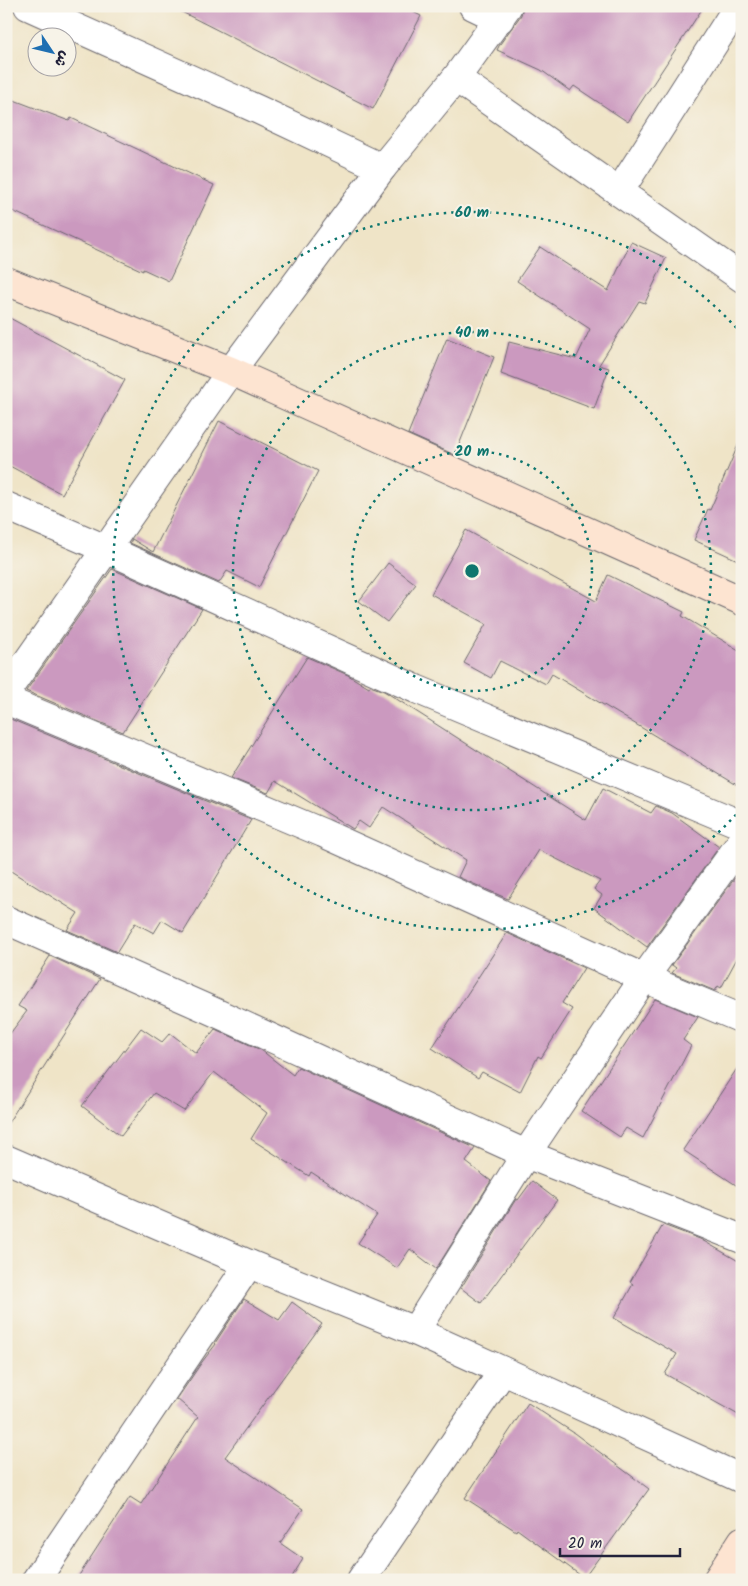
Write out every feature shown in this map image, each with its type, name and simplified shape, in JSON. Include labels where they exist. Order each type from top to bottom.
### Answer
[{"type":"main road","points":[[6,281],[231,371],[742,601]]},
{"type":"main road","points":[[717,1580],[742,1541]]},
{"type":"street","points":[[28,6],[251,106],[382,168]]},
{"type":"street","points":[[6,692],[231,371],[382,168],[456,78],[504,13],[473,6]]},
{"type":"street","points":[[619,192],[738,6]]},
{"type":"street","points":[[456,78],[742,278]]},
{"type":"street","points":[[6,506],[416,688],[742,825]]},
{"type":"street","points":[[6,700],[323,832],[644,978],[742,1019]]},
{"type":"street","points":[[416,1331],[526,1154],[644,978],[742,841]]},
{"type":"street","points":[[6,920],[210,1010],[526,1154],[742,1238]]},
{"type":"street","points":[[9,1167],[416,1331],[742,1479]]},
{"type":"street","points":[[36,1580],[249,1264]]},
{"type":"street","points":[[361,1580],[502,1371]]},
{"type":"building","points":[[170,6],[401,6],[421,16],[373,109]]},
{"type":"building","points":[[523,6],[704,6],[628,122],[574,86],[570,91],[541,70],[497,50],[521,15]]},
{"type":"building","points":[[6,97],[69,121],[71,118],[214,185],[169,281],[143,269],[143,271],[6,208]]},
{"type":"building","points":[[631,242],[666,258],[645,303],[639,301],[599,365],[609,368],[594,409],[501,374],[509,342],[576,359],[590,329],[517,281],[540,247],[608,291]]},
{"type":"building","points":[[6,316],[125,380],[62,494],[6,464]]},
{"type":"building","points":[[447,338],[494,357],[455,455],[408,434]]},
{"type":"building","points":[[219,421],[318,471],[259,587],[227,571],[219,583],[130,543],[132,539],[153,552]]},
{"type":"building","points":[[742,436],[742,562],[694,540],[708,509],[710,510]]},
{"type":"building","points":[[466,530],[596,601],[608,575],[684,612],[682,616],[742,652],[742,788],[552,674],[546,684],[500,661],[491,678],[464,663],[486,624],[431,594]]},
{"type":"building","points":[[388,563],[416,584],[387,622],[359,601]]},
{"type":"building","points":[[112,569],[202,609],[123,732],[26,691]]},
{"type":"building","points":[[307,657],[348,675],[369,688],[370,686],[384,691],[586,820],[603,788],[651,813],[656,806],[672,813],[719,847],[647,947],[594,908],[602,895],[594,889],[600,881],[539,850],[508,899],[458,877],[466,860],[383,807],[369,828],[359,821],[353,829],[275,781],[268,793],[231,778]]},
{"type":"building","points":[[8,718],[251,820],[183,933],[162,920],[154,933],[135,923],[117,952],[67,930],[78,913],[6,868],[6,721]]},
{"type":"building","points":[[742,868],[742,949],[721,988],[718,986],[715,991],[672,973],[676,968],[672,965]]},
{"type":"building","points":[[507,933],[584,968],[562,1003],[572,1009],[541,1058],[538,1056],[520,1092],[482,1072],[478,1078],[432,1048]]},
{"type":"building","points":[[50,956],[100,979],[6,1126],[6,1039],[27,1011],[18,1006]]},
{"type":"building","points":[[655,999],[698,1017],[683,1040],[691,1046],[643,1138],[626,1128],[620,1137],[581,1111]]},
{"type":"building","points":[[141,1028],[162,1042],[170,1033],[196,1053],[215,1029],[261,1050],[293,1075],[298,1067],[475,1148],[466,1162],[491,1181],[436,1269],[410,1249],[397,1268],[358,1243],[377,1215],[311,1172],[309,1176],[251,1139],[267,1113],[214,1072],[184,1111],[154,1093],[121,1136],[82,1106]]},
{"type":"building","points":[[742,1061],[742,1189],[683,1150]]},
{"type":"building","points":[[532,1181],[557,1200],[481,1303],[461,1288],[516,1199],[518,1200]]},
{"type":"building","points":[[663,1225],[700,1239],[742,1263],[742,1417],[665,1374],[677,1354],[614,1318],[633,1284],[630,1282]]},
{"type":"building","points":[[244,1299],[279,1320],[292,1302],[322,1324],[225,1457],[303,1509],[280,1543],[303,1559],[290,1580],[76,1580],[130,1497],[141,1504],[198,1417],[177,1399],[216,1344]]},
{"type":"building","points":[[528,1403],[574,1433],[649,1489],[584,1578],[517,1529],[516,1531],[465,1498]]}]
